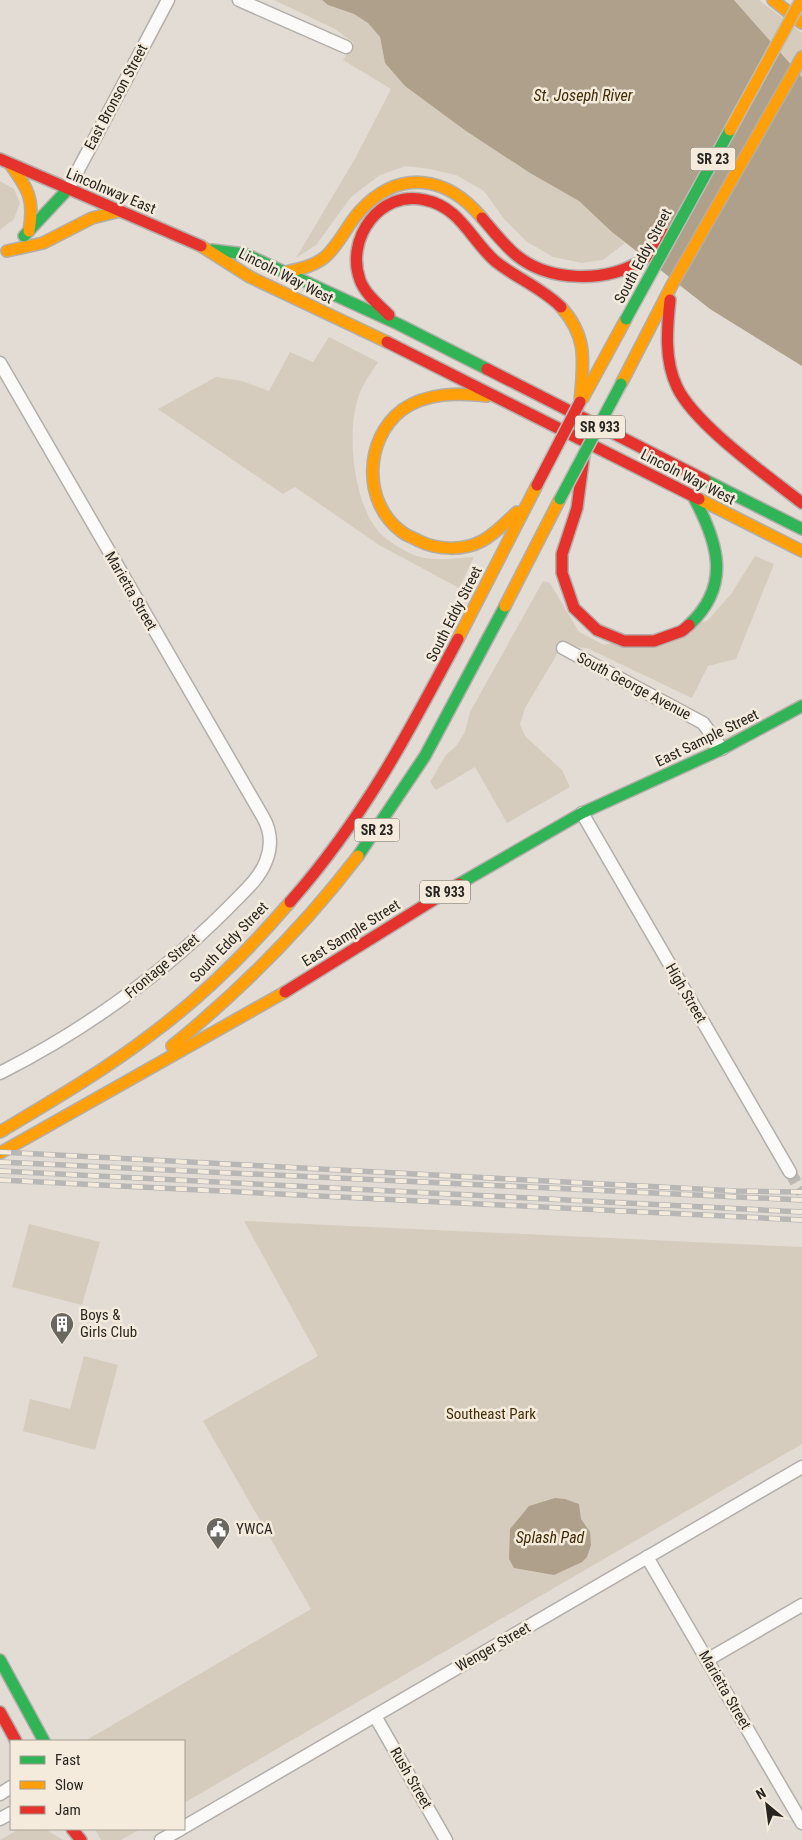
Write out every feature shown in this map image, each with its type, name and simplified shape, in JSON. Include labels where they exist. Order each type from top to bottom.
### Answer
[{"type":"main road","points":[[773,0],[802,23]]},
{"type":"main road","name":"South Eddy Street","points":[[0,1132],[90,1078],[173,1018],[224,972],[262,934],[360,812],[397,755],[580,402],[675,226],[801,0]]},
{"type":"main road","name":"SR 23","points":[[106,1093],[188,1033],[239,990],[326,900],[387,816],[418,769],[453,706],[584,452],[649,333],[672,285],[802,58]]},
{"type":"main road","name":"Lincolnway East","points":[[5,162],[210,250]]},
{"type":"main road","points":[[5,162],[28,190],[33,202],[34,211],[29,231]]},
{"type":"main road","points":[[286,272],[308,267],[323,259],[335,246],[362,206],[378,194],[395,186],[420,182],[442,186],[462,197],[512,252],[530,265],[547,272],[564,275],[594,276],[620,270],[647,257],[675,226]]},
{"type":"main road","name":"East Bronson Street","points":[[4,254],[29,231],[68,189]]},
{"type":"main road","name":"SR 933","points":[[398,324],[374,300],[361,282],[357,270],[356,243],[362,230],[374,214],[390,204],[406,199],[421,198],[447,208],[504,268],[551,296],[566,312],[577,329],[582,346],[580,402]]},
{"type":"main road","points":[[4,254],[43,243],[92,218],[120,211]]},
{"type":"main road","name":"Lincoln Way West","points":[[210,250],[245,254],[398,324],[802,529]]},
{"type":"main road","name":"Lincoln Way West","points":[[210,250],[250,277],[497,396],[802,552]]},
{"type":"main road","points":[[672,285],[666,338],[673,375],[684,399],[705,421],[802,503]]},
{"type":"main road","points":[[497,396],[445,394],[425,398],[406,408],[389,421],[379,436],[372,454],[372,488],[378,506],[386,519],[398,532],[417,542],[436,548],[452,548],[475,544],[497,532],[531,498]]},
{"type":"main road","points":[[584,452],[577,509],[563,542],[561,563],[562,575],[572,603],[586,622],[598,631],[631,643],[647,644],[676,636],[701,615],[714,590],[718,564],[715,543],[710,527],[693,496]]},
{"type":"main road","name":"East Sample Street","points":[[0,1153],[220,1031],[437,897],[582,813],[722,749],[802,706]]},
{"type":"main road","points":[[0,1660],[43,1740]]},
{"type":"main road","points":[[0,1712],[15,1740]]},
{"type":"main road","points":[[73,1830],[83,1840]]},
{"type":"street","name":"East Bronson Street","points":[[68,189],[168,0]]},
{"type":"street","points":[[238,0],[346,47]]},
{"type":"street","name":"Marietta Street","points":[[0,364],[264,817]]},
{"type":"street","name":"South George Avenue","points":[[563,648],[703,722],[722,749]]},
{"type":"street","name":"High Street","points":[[582,813],[790,1172]]},
{"type":"street","name":"Frontage Street","points":[[0,1073],[76,1032],[136,991],[216,920],[256,878],[266,862],[270,841],[269,828],[264,817]]},
{"type":"street","name":"Wenger Street","points":[[185,1826],[802,1467]]},
{"type":"street","name":"Marietta Street","points":[[647,1557],[802,1823]]},
{"type":"street","points":[[707,1660],[802,1605]]},
{"type":"street","name":"Rush Street","points":[[375,1716],[446,1840]]},
{"type":"street","points":[[161,1840],[178,1830]]},
{"type":"green space","points":[[274,0],[322,0],[328,5],[354,14],[368,23],[380,37],[385,63],[466,131],[530,173],[579,201],[625,243],[603,260],[582,263],[553,257],[526,241],[504,219],[484,191],[456,175],[406,166],[380,175],[351,197],[316,245],[296,258],[356,157],[391,89],[343,60],[354,43],[335,29]]},
{"type":"green space","points":[[734,0],[759,0],[802,33],[802,77]]},
{"type":"green space","points":[[0,181],[14,189],[20,203],[14,219],[0,230]]},
{"type":"green space","points":[[329,337],[378,362],[359,395],[353,427],[354,465],[369,518],[378,531],[386,538],[401,549],[417,556],[438,559],[474,557],[459,588],[379,545],[295,487],[283,494],[158,409],[216,377],[242,381],[269,391],[290,352],[313,362]]},
{"type":"green space","points":[[755,556],[774,564],[736,659],[708,666],[692,698],[587,648],[562,646],[525,708],[520,724],[525,736],[562,770],[570,787],[507,823],[475,767],[436,790],[430,782],[446,755],[457,745],[465,732],[470,712],[543,581],[550,583],[579,632],[604,645],[707,621],[731,594]]},
{"type":"green space","name":"Southeast Park","points":[[244,1221],[802,1247],[802,1444],[185,1802],[185,1740],[87,1740],[311,1609],[203,1421],[318,1356]]},
{"type":"green space","points":[[29,1224],[100,1242],[82,1305],[12,1287]]},
{"type":"green space","points":[[84,1356],[118,1365],[95,1450],[23,1431],[30,1399],[70,1409]]},
{"type":"green space","points":[[17,1830],[47,1830],[63,1840],[0,1840]]},
{"type":"green space","points":[[96,1830],[138,1830],[121,1840],[101,1840]]},
{"type":"water","name":"St. Joseph River","points":[[322,0],[734,0],[802,77],[802,366],[710,309],[612,232],[579,201],[530,173],[466,131],[405,86],[385,63],[380,37],[368,23],[354,14],[328,5]]},
{"type":"water","name":"Splash Pad","points":[[555,1498],[579,1504],[581,1519],[590,1532],[591,1545],[587,1557],[582,1562],[554,1575],[514,1568],[509,1559],[510,1529],[529,1506]]},
{"type":"tunnel","points":[[790,1172],[802,1193]]},
{"type":"railway","points":[[0,1152],[737,1191],[802,1192]]},
{"type":"railway","points":[[0,1162],[802,1200]]},
{"type":"railway","points":[[0,1171],[802,1212]]},
{"type":"railway","points":[[0,1180],[802,1220]]},
{"type":"traffic: fast","points":[[626,319],[730,130]]},
{"type":"traffic: fast","points":[[24,236],[68,189]]},
{"type":"traffic: fast","points":[[212,250],[245,254],[398,324],[487,369]]},
{"type":"traffic: fast","points":[[560,499],[621,384]]},
{"type":"traffic: fast","points":[[705,480],[802,529]]},
{"type":"traffic: fast","points":[[689,625],[703,610],[716,579],[714,546],[702,513],[693,496]]},
{"type":"traffic: fast","points":[[358,856],[425,756],[505,606]]},
{"type":"traffic: fast","points":[[459,884],[582,813],[722,749],[802,706]]},
{"type":"traffic: fast","points":[[0,1660],[43,1740]]},
{"type":"traffic: slow","points":[[773,0],[802,23]]},
{"type":"traffic: slow","points":[[730,130],[801,0]]},
{"type":"traffic: slow","points":[[621,384],[672,285],[802,57]]},
{"type":"traffic: slow","points":[[10,164],[26,188],[30,202],[31,220],[29,231]]},
{"type":"traffic: slow","points":[[286,272],[312,265],[321,260],[335,246],[355,216],[375,197],[391,188],[407,183],[439,186],[454,193],[482,218]]},
{"type":"traffic: slow","points":[[7,251],[43,243],[92,218],[120,211]]},
{"type":"traffic: slow","points":[[201,246],[250,277],[387,342]]},
{"type":"traffic: slow","points":[[561,307],[570,318],[580,341],[583,363],[580,402]]},
{"type":"traffic: slow","points":[[583,398],[626,319]]},
{"type":"traffic: slow","points":[[487,396],[443,395],[422,400],[402,410],[389,422],[380,437],[375,454],[374,488],[380,505],[389,520],[402,532],[426,544],[442,548],[459,548],[482,541],[517,512]]},
{"type":"traffic: slow","points":[[458,639],[537,485]]},
{"type":"traffic: slow","points":[[505,606],[560,499]]},
{"type":"traffic: slow","points":[[699,499],[802,551]]},
{"type":"traffic: slow","points":[[172,1046],[271,957],[316,908],[358,856]]},
{"type":"traffic: slow","points":[[0,1132],[59,1097],[135,1047],[172,1018],[225,971],[290,902]]},
{"type":"traffic: slow","points":[[0,1153],[285,992]]},
{"type":"traffic: jam","points":[[0,159],[201,246]]},
{"type":"traffic: jam","points":[[389,315],[362,285],[357,264],[358,249],[362,234],[370,220],[394,202],[409,199],[425,200],[447,210],[464,225],[495,261],[546,294],[561,307]]},
{"type":"traffic: jam","points":[[482,218],[516,255],[529,264],[561,275],[594,276],[627,268],[649,255],[668,234]]},
{"type":"traffic: jam","points":[[670,300],[667,333],[668,355],[673,377],[686,402],[715,433],[802,503]]},
{"type":"traffic: jam","points":[[387,342],[699,499]]},
{"type":"traffic: jam","points":[[487,369],[705,480]]},
{"type":"traffic: jam","points":[[537,485],[580,402]]},
{"type":"traffic: jam","points":[[584,455],[577,508],[562,554],[562,573],[574,608],[597,630],[624,641],[654,641],[682,631],[689,625]]},
{"type":"traffic: jam","points":[[290,902],[340,840],[362,808],[402,743],[458,639]]},
{"type":"traffic: jam","points":[[285,992],[459,884]]},
{"type":"traffic: jam","points":[[0,1712],[15,1740]]},
{"type":"traffic: jam","points":[[73,1830],[81,1840]]},
{"type":"place","name":"Boys & Girls Club","points":[[62,1345]]},
{"type":"place","name":"YWCA","points":[[218,1550]]}]
